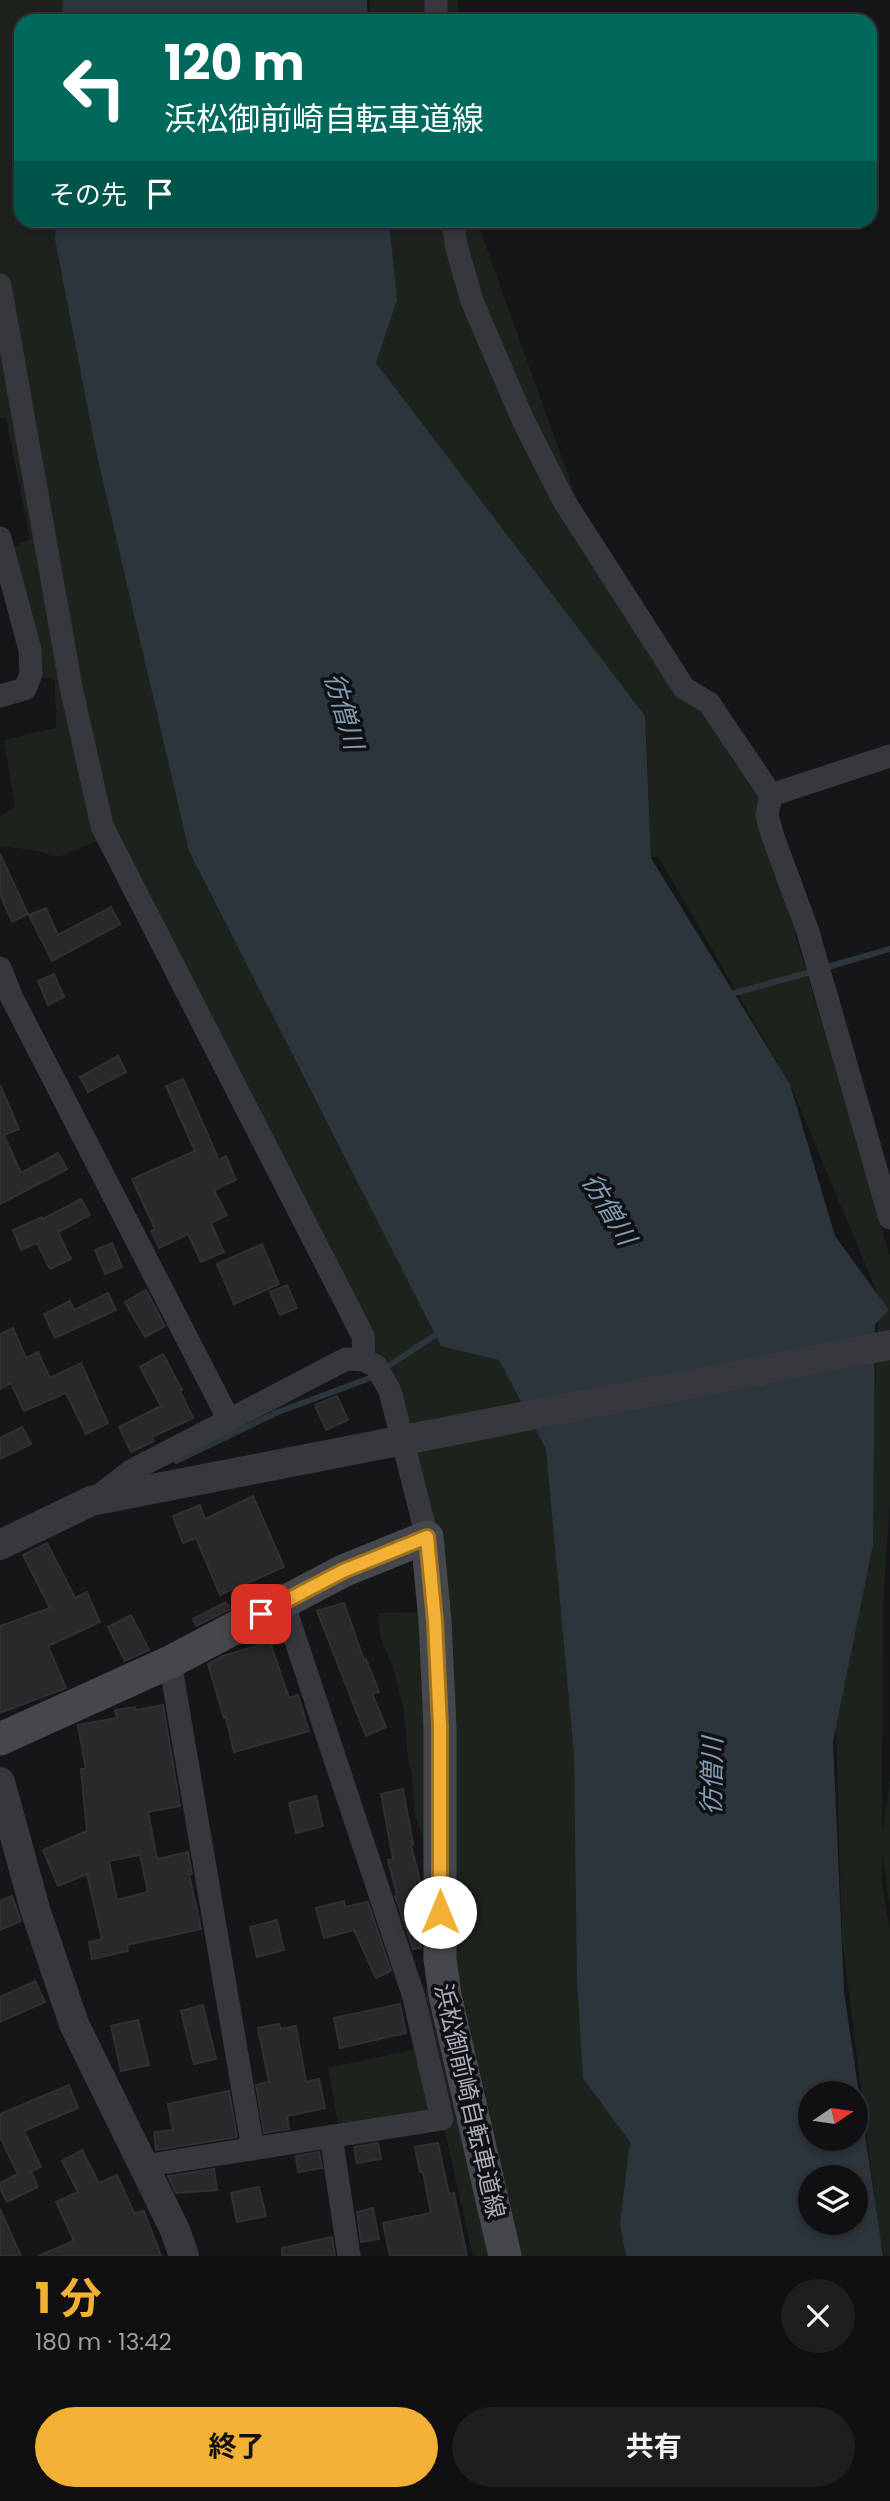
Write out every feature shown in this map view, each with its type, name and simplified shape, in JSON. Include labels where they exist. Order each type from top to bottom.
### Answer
[{"type":"main road","points":[[0,1739],[170,1662],[343,1571],[427,1537]]},
{"type":"main road","name":"浜松御前崎自転車道線","points":[[427,1537],[435,1621],[440,1727],[440,1959],[445,1994],[505,2256]]},
{"type":"street","points":[[454,228],[456,245],[472,300],[523,420],[564,501],[684,688],[709,704],[771,795],[768,815],[772,834],[808,932],[890,1217]]},
{"type":"street","points":[[0,285],[4,331],[71,687],[102,826],[363,1336],[364,1360]]},
{"type":"street","points":[[0,538],[30,650],[31,674],[24,689],[0,696]]},
{"type":"street","points":[[771,795],[890,756]]},
{"type":"street","points":[[0,968],[12,998],[229,1420]]},
{"type":"street","points":[[0,1545],[92,1502],[228,1473],[890,1345]]},
{"type":"street","points":[[92,1502],[131,1471],[346,1359],[364,1360],[376,1366],[390,1391],[409,1439],[427,1537]]},
{"type":"street","points":[[143,2166],[442,2119],[413,1994],[283,1602]]},
{"type":"street","points":[[170,1662],[254,2149]]},
{"type":"street","points":[[0,1782],[35,1909],[66,2003],[175,2230],[184,2256]]},
{"type":"street","points":[[331,2136],[349,2256]]},
{"type":"shaded area","points":[[0,0],[82,0],[80,14],[14,14],[14,228],[60,228],[546,1449],[639,2138],[627,2256],[473,2256],[442,2119],[340,2135],[328,2068],[425,2047],[426,1989],[440,1959],[424,1840],[415,1817],[404,1710],[394,1670],[380,1636],[378,1613],[426,1612],[426,1489],[106,837],[59,857],[0,846],[0,816],[15,807],[4,740],[56,728],[55,681],[39,676],[11,548],[30,539],[6,418],[0,418]]},
{"type":"shaded area","points":[[370,0],[458,0],[459,14],[370,14]]},
{"type":"shaded area","points":[[373,228],[480,228],[595,550],[706,713],[765,792],[759,810],[890,1257],[890,1501],[883,1602],[882,1836],[890,1781],[890,1905],[882,1852],[882,1886],[890,1929],[890,2256],[884,2256],[880,2240],[868,2145],[868,2081],[860,2081],[842,1938],[836,1727],[874,1416],[879,1297],[790,1084],[658,856],[651,858],[646,731],[376,363]]},
{"type":"water","points":[[63,0],[367,0],[368,14],[62,14]]},
{"type":"water","name":"彷僧川","points":[[56,228],[390,228],[397,300],[376,363],[645,716],[651,858],[790,1084],[835,1236],[889,1310],[875,1324],[873,1544],[833,1742],[844,1992],[857,2081],[798,2081],[798,2151],[867,2151],[883,2256],[626,2256],[620,2223],[630,2142],[583,2078],[577,1978],[574,1754],[546,1449],[499,1360],[441,1346],[189,851],[96,451],[55,239]]},
{"type":"building","points":[[0,854],[28,914],[12,922],[0,894]]},
{"type":"building","points":[[111,907],[120,924],[52,961],[29,915],[46,908],[58,935]]},
{"type":"building","points":[[54,974],[64,997],[48,1005],[38,981]]},
{"type":"building","points":[[118,1056],[126,1072],[88,1092],[80,1077]]},
{"type":"building","points":[[183,1079],[219,1160],[226,1156],[236,1180],[214,1190],[227,1215],[211,1223],[224,1252],[201,1262],[188,1234],[159,1248],[151,1231],[155,1229],[132,1179],[195,1151],[166,1086]]},
{"type":"building","points":[[0,1085],[19,1129],[4,1135],[21,1173],[58,1153],[67,1169],[0,1204]]},
{"type":"building","points":[[81,1199],[90,1215],[58,1232],[71,1259],[50,1269],[37,1243],[21,1250],[13,1230],[42,1217],[43,1219]]},
{"type":"building","points":[[112,1243],[122,1267],[105,1274],[95,1250]]},
{"type":"building","points":[[262,1244],[279,1284],[234,1304],[217,1264]]},
{"type":"building","points":[[287,1285],[297,1308],[280,1315],[270,1292]]},
{"type":"building","points":[[146,1290],[165,1326],[145,1337],[125,1302]]},
{"type":"building","points":[[108,1293],[116,1310],[55,1338],[44,1314],[70,1301],[74,1310]]},
{"type":"building","points":[[13,1328],[26,1358],[38,1352],[50,1378],[81,1363],[108,1423],[86,1434],[66,1393],[24,1411],[11,1383],[0,1389],[0,1334]]},
{"type":"building","points":[[163,1354],[193,1418],[152,1437],[154,1441],[131,1452],[119,1427],[161,1406],[140,1367]]},
{"type":"building","points":[[337,1396],[348,1420],[326,1430],[315,1405]]},
{"type":"building","points":[[22,1427],[31,1444],[0,1459],[0,1438]]},
{"type":"building","points":[[253,1496],[284,1567],[220,1595],[196,1538],[183,1543],[173,1516],[200,1505],[205,1519]]},
{"type":"building","points":[[47,1543],[75,1598],[87,1592],[100,1622],[48,1646],[66,1688],[0,1713],[0,1626],[50,1608],[23,1555]]},
{"type":"building","points":[[226,1602],[230,1609],[196,1626],[193,1619]]},
{"type":"building","points":[[344,1603],[364,1660],[366,1659],[379,1692],[372,1694],[386,1727],[366,1736],[317,1611]]},
{"type":"building","points":[[131,1615],[149,1650],[125,1661],[108,1627]]},
{"type":"building","points":[[277,1628],[281,1642],[271,1645],[289,1698],[298,1695],[309,1731],[234,1752],[226,1717],[224,1718],[208,1664],[223,1656],[262,1644],[259,1637]]},
{"type":"building","points":[[163,1705],[180,1806],[148,1812],[157,1859],[188,1852],[192,1874],[189,1874],[201,1929],[127,1945],[128,1951],[92,1959],[89,1942],[102,1939],[87,1874],[58,1886],[43,1850],[87,1831],[81,1769],[86,1769],[78,1725],[117,1718],[115,1710],[135,1707],[136,1710]],"holes":[[[140,1855],[148,1892],[117,1900],[109,1861]]]},
{"type":"building","points":[[403,1789],[413,1844],[411,1845],[420,1881],[415,1882],[421,1905],[421,1948],[413,1949],[395,1896],[397,1895],[388,1860],[393,1859],[381,1794]]},
{"type":"building","points":[[316,1796],[323,1826],[296,1833],[289,1803]]},
{"type":"building","points":[[12,1896],[21,1921],[0,1930],[0,1901]]},
{"type":"building","points":[[344,1901],[345,1907],[368,1902],[391,1971],[376,1978],[354,1930],[324,1938],[316,1908]]},
{"type":"building","points":[[277,1920],[284,1950],[257,1957],[250,1927]]},
{"type":"building","points":[[35,1981],[45,2002],[0,2022],[0,1997]]},
{"type":"building","points":[[400,2004],[406,2033],[340,2048],[334,2018]]},
{"type":"building","points":[[203,2005],[216,2059],[194,2064],[181,2011]]},
{"type":"building","points":[[138,2020],[149,2065],[121,2071],[111,2026]]},
{"type":"building","points":[[279,2024],[281,2029],[296,2026],[306,2082],[319,2079],[325,2108],[287,2116],[289,2129],[264,2133],[256,2085],[269,2082],[258,2028]]},
{"type":"building","points":[[69,2085],[78,2108],[24,2131],[41,2167],[31,2171],[38,2187],[7,2202],[0,2183],[18,2174],[0,2137],[0,2114]]},
{"type":"building","points":[[229,2091],[237,2137],[156,2150],[154,2132],[173,2130],[168,2104]]},
{"type":"building","points":[[378,2143],[381,2159],[357,2163],[354,2147]]},
{"type":"building","points":[[438,2143],[449,2194],[454,2193],[467,2256],[390,2256],[383,2223],[431,2213],[415,2147]]},
{"type":"building","points":[[82,2150],[99,2183],[117,2175],[134,2213],[144,2211],[161,2256],[38,2256],[74,2241],[56,2202],[78,2192],[62,2161]]},
{"type":"building","points":[[319,2152],[322,2168],[298,2172],[296,2156]]},
{"type":"building","points":[[214,2169],[217,2190],[176,2193],[168,2176]]},
{"type":"building","points":[[259,2187],[266,2216],[237,2222],[231,2193]]},
{"type":"building","points":[[373,2208],[379,2239],[361,2242],[357,2212]]},
{"type":"building","points":[[0,2209],[21,2256],[0,2256]]},
{"type":"building","points":[[332,2237],[335,2256],[282,2256],[282,2248]]},
{"type":"waterway","points":[[824,968],[890,949]]},
{"type":"waterway","points":[[727,995],[814,971]]},
{"type":"waterway","points":[[176,1461],[278,1412],[370,1378],[440,1332]]},
{"type":"route","points":[[261,1614],[343,1571],[427,1537],[435,1621],[440,1727],[440,1912]]}]
